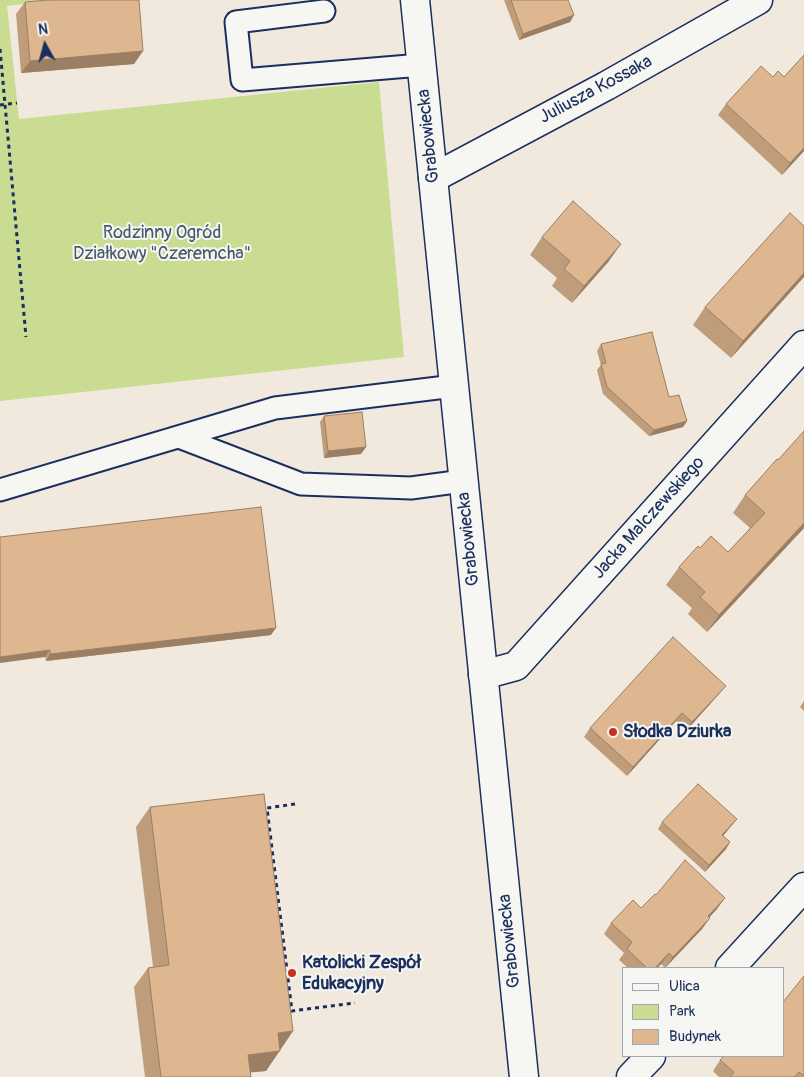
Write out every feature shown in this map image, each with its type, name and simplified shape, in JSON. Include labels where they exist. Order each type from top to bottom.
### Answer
[{"type":"street","name":"Grabowiecka","points":[[415,0],[524,1077]]},
{"type":"street","name":"Juliusza Kossaka","points":[[433,178],[606,86],[758,0]]},
{"type":"street","name":"Jacka Malczewskiego","points":[[483,675],[516,666],[804,345]]},
{"type":"street","points":[[731,967],[804,887]]},
{"type":"street","points":[[631,1077],[650,1057]]},
{"type":"lane","points":[[324,11],[236,22],[242,80],[421,65]]},
{"type":"lane","points":[[0,490],[275,408],[454,386]]},
{"type":"lane","points":[[178,437],[301,484],[411,488],[463,481]]},
{"type":"path","points":[[0,49],[26,337]]},
{"type":"path","points":[[0,105],[17,103]]},
{"type":"path","points":[[295,804],[268,808],[292,1011],[355,1003]]},
{"type":"green space","name":"Rodzinny Ogród Działkowy \"Czeremcha\"","points":[[0,0],[58,0],[7,6],[19,119],[379,82],[404,357],[0,401]]},
{"type":"building","points":[[49,0],[139,0],[143,51],[30,61],[25,2]]},
{"type":"building","points":[[511,0],[568,0],[574,15],[523,34]]},
{"type":"building","points":[[804,55],[804,148],[790,163],[726,104],[761,66],[773,77],[778,71],[784,77]]},
{"type":"building","points":[[573,201],[621,244],[584,286],[564,269],[570,261],[542,237]]},
{"type":"building","points":[[790,213],[804,226],[804,273],[743,341],[705,307]]},
{"type":"building","points":[[652,332],[669,397],[679,395],[687,421],[654,430],[607,387],[601,364],[606,363],[601,344]]},
{"type":"building","points":[[362,412],[366,447],[328,451],[324,416]]},
{"type":"building","points":[[804,431],[804,523],[719,615],[700,597],[705,592],[679,567],[698,546],[700,548],[711,536],[728,552],[765,513],[745,495]]},
{"type":"building","points":[[261,507],[276,628],[50,654],[50,650],[0,657],[0,537]]},
{"type":"building","points":[[673,637],[726,686],[692,722],[682,713],[633,767],[590,728]]},
{"type":"building","points":[[698,784],[737,819],[722,835],[730,842],[709,865],[662,822]]},
{"type":"building","points":[[264,794],[293,1031],[278,1033],[280,1051],[248,1055],[251,1077],[161,1077],[148,968],[169,965],[150,807]]},
{"type":"building","points":[[685,860],[725,898],[708,916],[710,918],[673,957],[669,953],[656,967],[646,967],[627,949],[632,942],[611,923],[633,900],[641,908],[656,895]]},
{"type":"building","points":[[804,976],[804,1076],[799,1072],[795,1077],[730,1077],[734,1072],[720,1060],[723,1057],[784,1057],[784,1001]]},
{"type":"place","name":"Słodka Dziurka","points":[[613,732]]},
{"type":"place","name":"Katolicki Zespół Edukacyjny","points":[[292,973]]}]
